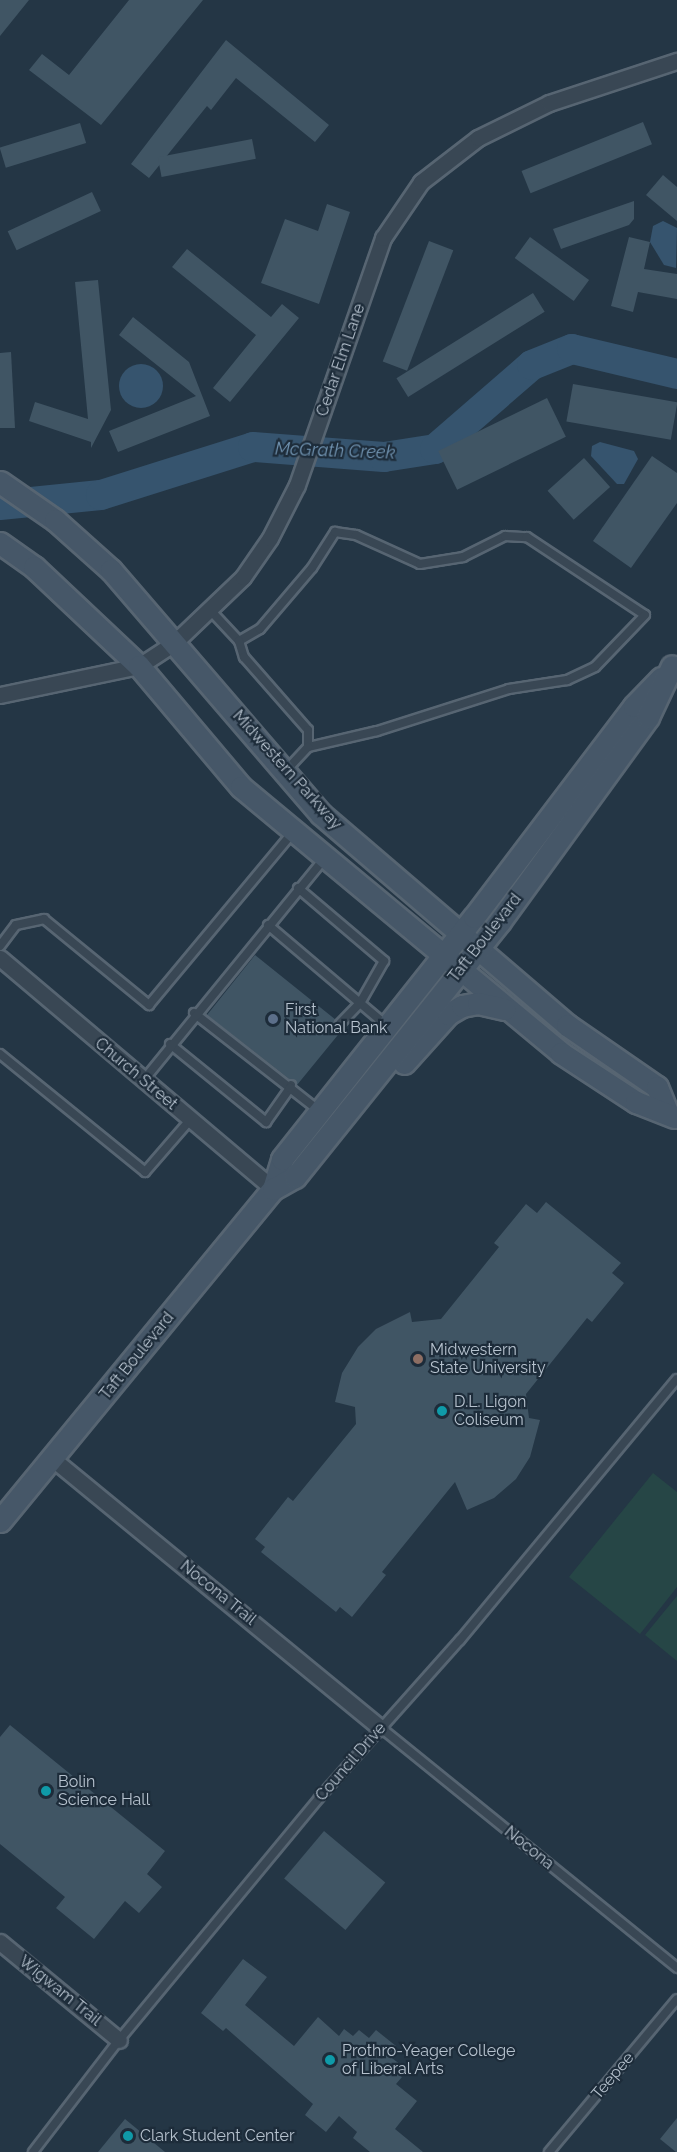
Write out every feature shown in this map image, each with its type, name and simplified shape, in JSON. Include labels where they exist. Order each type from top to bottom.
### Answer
[{"type":"main road","name":"Midwestern Parkway","points":[[0,482],[56,520],[111,570],[321,814],[459,936],[567,1025],[657,1087],[672,1115]]},
{"type":"main road","name":"Midwestern Parkway","points":[[0,543],[34,567],[139,666],[241,787],[508,1011],[605,1085],[636,1102],[672,1115]]},
{"type":"main road","name":"Taft Boulevard","points":[[273,1189],[282,1159],[459,936],[634,706],[674,663]]},
{"type":"main road","name":"Taft Boulevard","points":[[0,1521],[273,1189],[295,1177],[477,950],[648,717],[674,663]]},
{"type":"main road","points":[[313,1155],[448,1014],[478,1003],[508,1011]]},
{"type":"street","name":"Cedar Elm Lane","points":[[0,695],[139,666],[174,643],[211,611],[243,577],[270,538],[304,467],[384,238],[421,182],[478,138],[549,103],[677,61]]},
{"type":"street","name":"Church Street","points":[[0,958],[142,1081],[273,1189]]},
{"type":"street","name":"Nocona Trail","points":[[52,1459],[381,1728]]},
{"type":"street","name":"Wigwam Trail","points":[[0,1942],[119,2040]]},
{"type":"lane","points":[[239,640],[260,629],[312,568],[335,532],[356,535],[420,564],[463,556],[506,536],[527,537],[645,615],[595,667],[567,681],[509,689],[377,731],[308,747],[285,771]]},
{"type":"lane","points":[[211,611],[239,640],[244,657],[308,730],[308,747]]},
{"type":"lane","points":[[0,946],[16,925],[44,919],[149,1005],[295,830]]},
{"type":"lane","points":[[142,1081],[194,1013],[326,856]]},
{"type":"lane","points":[[298,888],[384,961],[360,1003],[340,1024]]},
{"type":"lane","points":[[268,925],[387,1026]]},
{"type":"lane","points":[[194,1013],[291,1086],[319,1111]]},
{"type":"lane","points":[[170,1044],[266,1122],[291,1086]]},
{"type":"lane","points":[[0,1054],[145,1172],[190,1120]]},
{"type":"lane","name":"Council Drive","points":[[33,2152],[119,2040],[381,1728],[460,1640],[677,1378]]},
{"type":"lane","name":"Nocona","points":[[381,1728],[677,1968]]},
{"type":"lane","name":"Teepee","points":[[549,2152],[677,1999]]},
{"type":"green space","points":[[653,1473],[677,1492],[677,1587],[640,1634],[569,1577]]},
{"type":"green space","points":[[677,1596],[677,1661],[645,1635]]},
{"type":"water","points":[[663,221],[677,228],[676,268],[664,265],[650,242],[653,226]]},
{"type":"water","points":[[141,364],[156,371],[163,386],[156,401],[141,408],[126,401],[119,386],[126,371]]},
{"type":"water","points":[[600,442],[634,451],[638,459],[624,484],[617,484],[591,456],[592,446]]},
{"type":"building","points":[[0,0],[29,0],[0,36]]},
{"type":"building","points":[[129,0],[203,0],[101,125],[29,70],[42,54],[69,75]]},
{"type":"building","points":[[226,40],[329,125],[315,142],[236,78],[211,110],[207,106],[149,178],[131,164]]},
{"type":"building","points":[[643,122],[652,144],[531,193],[522,171]]},
{"type":"building","points":[[80,123],[86,143],[6,168],[0,147]]},
{"type":"building","points":[[252,139],[256,159],[162,177],[158,157]]},
{"type":"building","points":[[663,175],[677,187],[677,221],[646,195]]},
{"type":"building","points":[[92,192],[101,211],[17,250],[8,231]]},
{"type":"building","points":[[634,201],[634,219],[629,225],[561,249],[553,229]]},
{"type":"building","points":[[327,204],[350,212],[319,304],[261,283],[285,219],[318,231]]},
{"type":"building","points":[[530,237],[589,280],[574,301],[515,258]]},
{"type":"building","points":[[629,237],[650,242],[644,269],[677,274],[677,299],[638,292],[633,312],[611,306]]},
{"type":"building","points":[[429,241],[453,250],[407,371],[383,361]]},
{"type":"building","points":[[187,249],[271,317],[282,304],[299,318],[230,402],[213,388],[256,335],[172,267]]},
{"type":"building","points":[[98,280],[111,410],[91,448],[91,442],[29,421],[35,402],[88,419],[75,282]]},
{"type":"building","points":[[533,293],[545,312],[408,397],[396,378]]},
{"type":"building","points":[[133,317],[189,362],[210,416],[118,452],[109,431],[196,396],[119,335]]},
{"type":"building","points":[[11,352],[15,428],[0,428],[0,353]]},
{"type":"building","points":[[573,384],[677,402],[671,440],[566,421]]},
{"type":"building","points":[[547,398],[566,437],[457,490],[438,451]]},
{"type":"building","points":[[652,456],[677,473],[677,503],[631,568],[593,541]]},
{"type":"building","points":[[584,458],[610,487],[574,520],[548,491]]},
{"type":"building","name":"First National Bank","points":[[255,955],[336,1020],[335,1028],[342,1030],[297,1085],[207,1015]]},
{"type":"building","name":"D.L. Ligon Coliseum","points":[[546,1202],[621,1263],[612,1273],[624,1283],[592,1322],[587,1318],[526,1394],[529,1418],[540,1420],[530,1457],[516,1479],[494,1498],[467,1510],[455,1482],[382,1572],[386,1575],[352,1617],[340,1607],[336,1612],[261,1552],[265,1547],[255,1539],[288,1497],[293,1501],[356,1424],[355,1407],[335,1402],[342,1373],[358,1347],[376,1329],[410,1312],[412,1322],[441,1319],[499,1247],[494,1243],[526,1204],[537,1213]]},
{"type":"building","name":"Bolin Science Hall","points":[[10,1725],[165,1851],[147,1874],[162,1887],[139,1913],[125,1901],[94,1939],[56,1908],[65,1897],[0,1844],[0,1737]]},
{"type":"building","points":[[324,1831],[385,1882],[345,1930],[284,1878]]},
{"type":"building","name":"Prothro-Yeager College of Liberal Arts","points":[[243,1959],[267,1977],[245,2005],[294,2046],[318,2017],[339,2036],[344,2029],[353,2036],[359,2030],[369,2038],[376,2030],[396,2046],[388,2055],[401,2065],[395,2072],[402,2077],[396,2084],[417,2101],[395,2129],[423,2152],[370,2152],[353,2138],[357,2132],[339,2116],[326,2132],[305,2115],[313,2104],[226,2028],[223,2031],[201,2013]]},
{"type":"building","points":[[677,2118],[677,2152],[676,2152],[660,2139]]},
{"type":"building","name":"Clark Student Center","points":[[125,2119],[165,2152],[98,2152]]},
{"type":"waterway","name":"McGrath Creek","points":[[0,505],[101,495],[253,447],[384,457],[435,449],[532,365],[572,349],[677,374]]},
{"type":"place","name":"First National Bank","points":[[273,1019]]},
{"type":"place","name":"Midwestern State University","points":[[418,1359]]},
{"type":"place","name":"D.L. Ligon Coliseum","points":[[442,1411]]},
{"type":"place","name":"Bolin Science Hall","points":[[46,1791]]},
{"type":"place","name":"Prothro-Yeager College of Liberal Arts","points":[[330,2060]]},
{"type":"place","name":"Clark Student Center","points":[[128,2136]]}]
